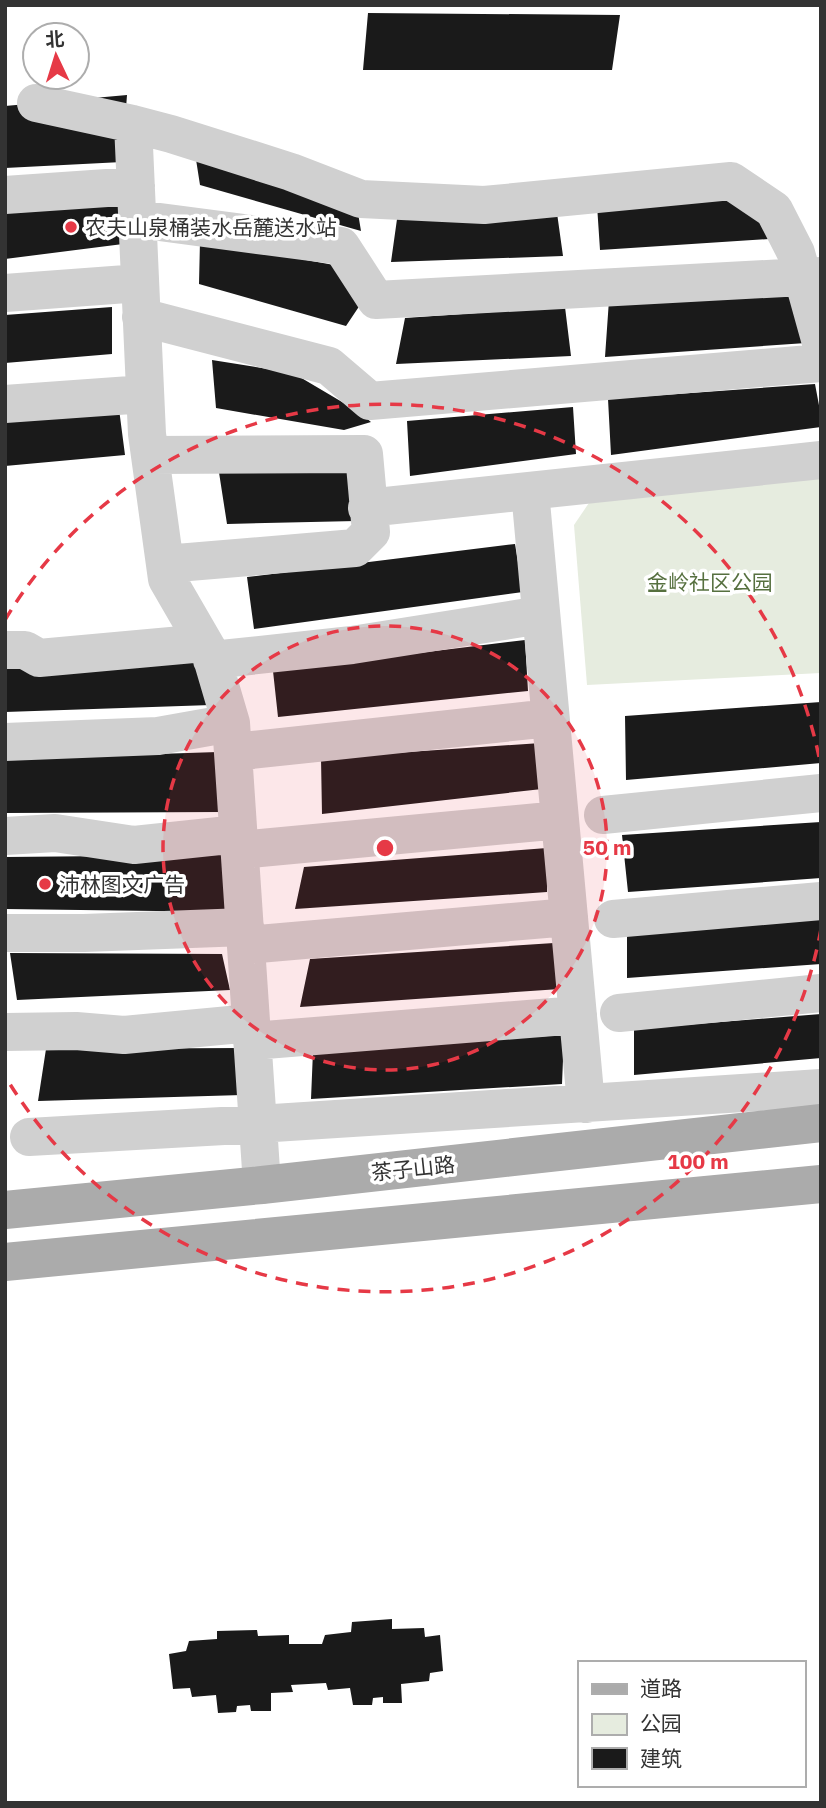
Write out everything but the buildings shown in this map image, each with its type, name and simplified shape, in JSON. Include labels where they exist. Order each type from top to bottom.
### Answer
[{"type":"main road","name":"茶子山路","points":[[5,1210],[262,1185],[821,1123]]},
{"type":"main road","points":[[5,1262],[821,1184]]},
{"type":"street","points":[[36,103],[171,134],[291,172],[361,199],[484,205],[731,181],[774,210],[812,277],[821,343]]},
{"type":"street","points":[[132,124],[145,394],[150,455],[167,579],[208,652],[232,738],[262,1185]]},
{"type":"street","points":[[5,195],[136,203],[341,246],[376,300],[812,277]]},
{"type":"street","points":[[5,293],[140,300],[329,366],[370,401],[821,363]]},
{"type":"street","points":[[5,404],[145,394]]},
{"type":"street","points":[[150,455],[364,454],[371,532],[355,548],[165,564]]},
{"type":"street","points":[[368,508],[821,460]]},
{"type":"street","points":[[530,491],[586,1104]]},
{"type":"street","points":[[5,650],[25,650],[39,658],[352,645],[541,615]]},
{"type":"street","points":[[5,742],[158,736],[232,738],[551,718]]},
{"type":"street","points":[[603,815],[821,793]]},
{"type":"street","points":[[5,836],[55,833],[134,845],[239,842],[560,820]]},
{"type":"street","points":[[613,919],[821,901]]},
{"type":"street","points":[[5,933],[245,936],[569,916]]},
{"type":"street","points":[[619,1013],[821,993]]},
{"type":"street","points":[[5,1032],[76,1031],[124,1035],[252,1032],[578,1015]]},
{"type":"street","points":[[29,1137],[258,1125],[821,1088]]},
{"type":"green space","name":"金岭社区公园","points":[[821,476],[821,673],[587,685],[574,525],[593,497]]},
{"type":"place","name":"农夫山泉桶装水岳麓送水站","points":[[71,227]]},
{"type":"place","name":"沛林图文广告","points":[[45,884]]}]
